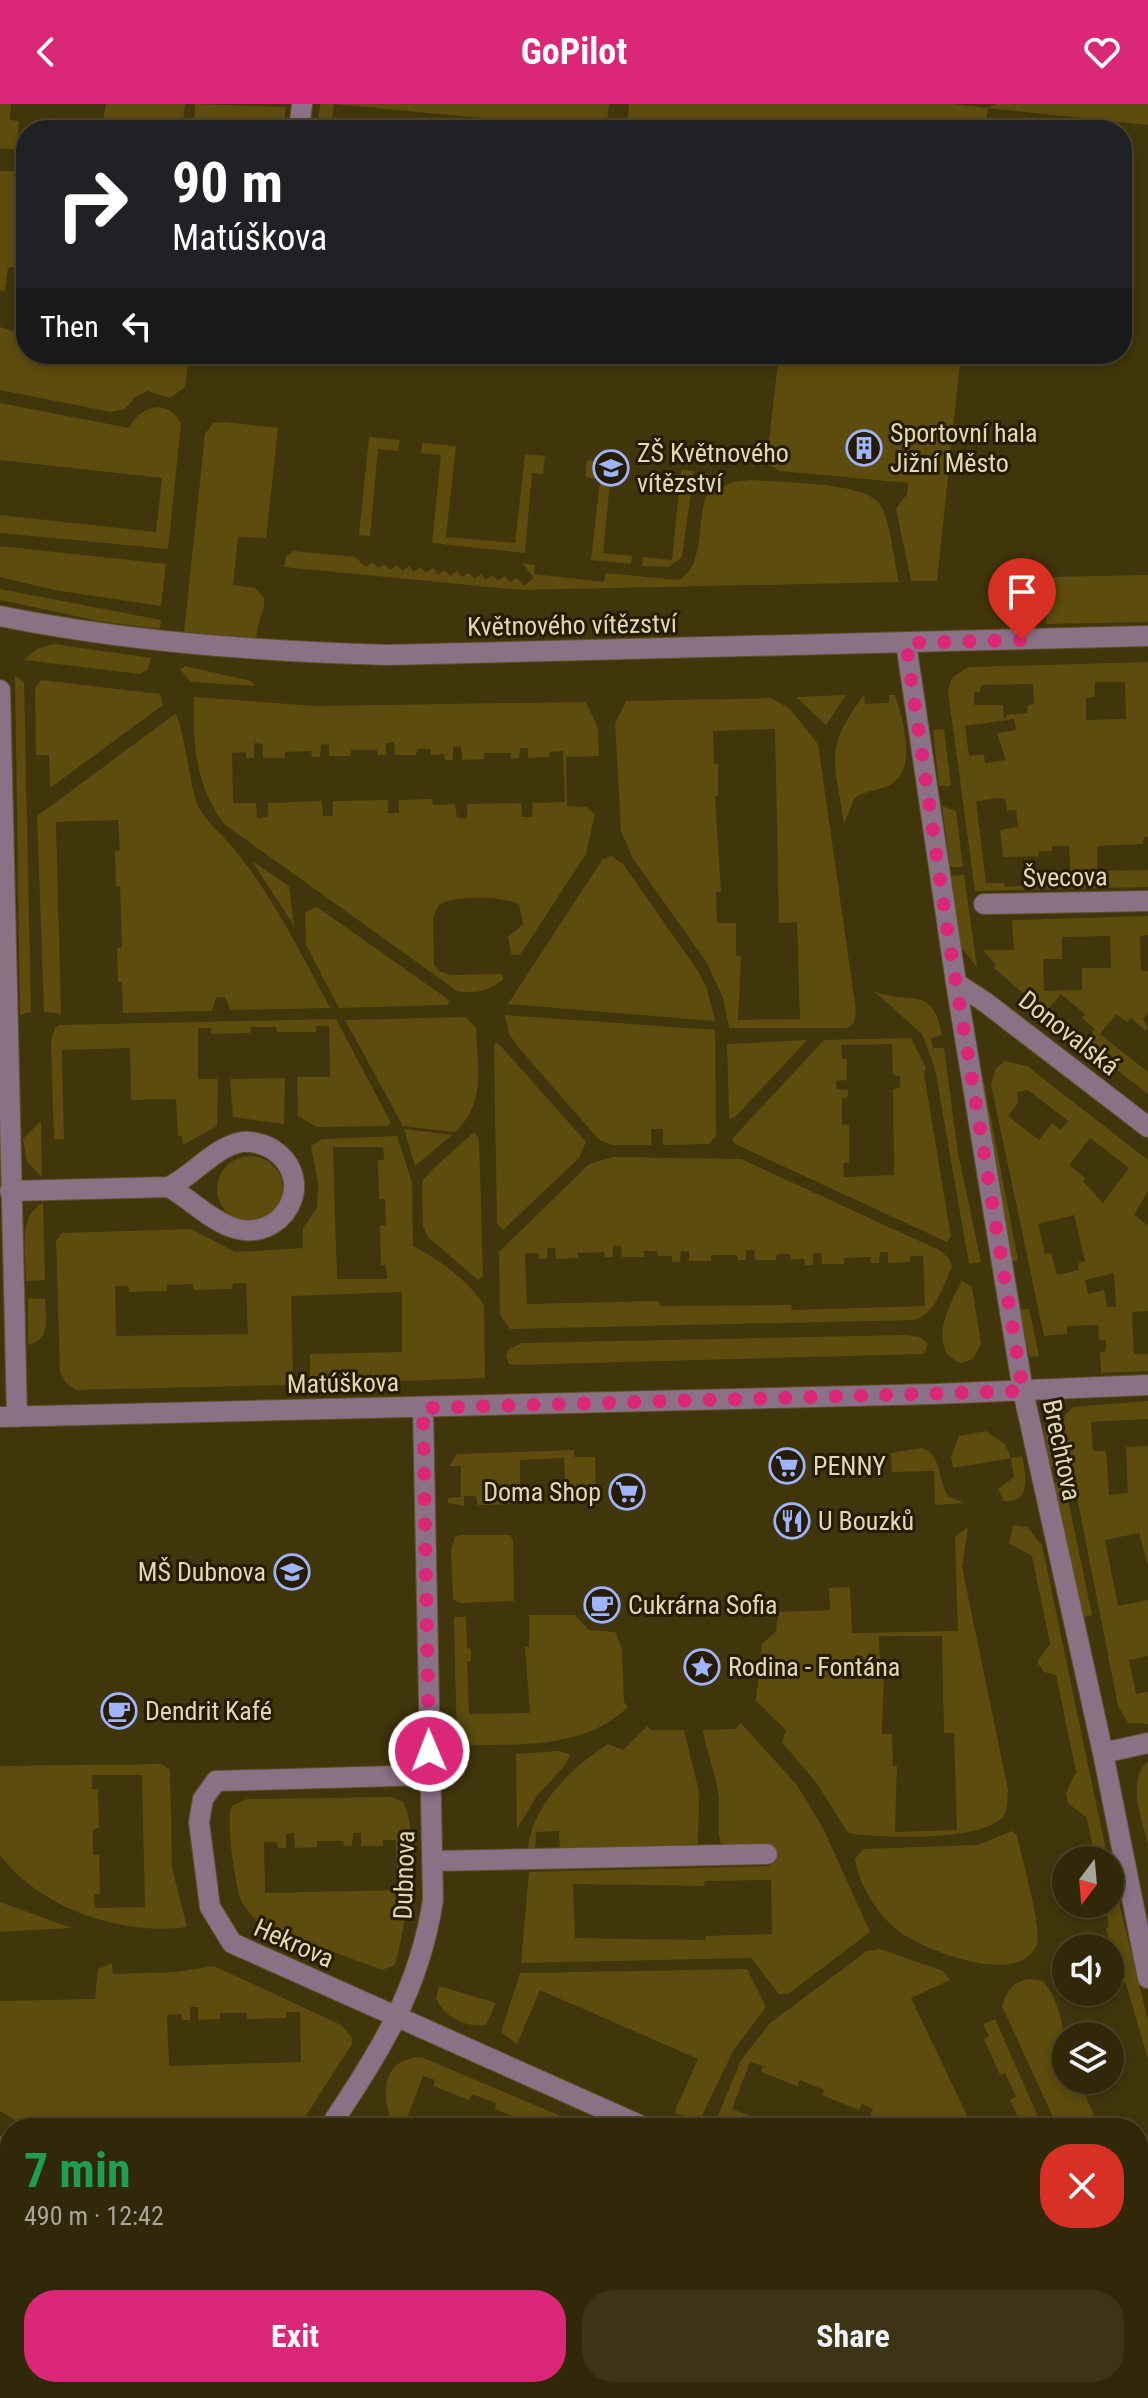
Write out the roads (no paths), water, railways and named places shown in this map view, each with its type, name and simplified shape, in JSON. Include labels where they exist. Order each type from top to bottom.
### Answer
[{"type":"street","name":"Květnového vítězství","points":[[0,616],[84,633],[264,652],[388,655],[1148,636]]},
{"type":"street","name":"Brechtova","points":[[906,643],[956,983],[1023,1391],[1103,1753],[1148,1978]]},
{"type":"street","points":[[0,690],[10,1191],[8,1417]]},
{"type":"street","name":"Švecova","points":[[984,904],[1148,901]]},
{"type":"street","name":"Donovalská","points":[[956,983],[1148,1127]]},
{"type":"street","points":[[10,1191],[169,1187],[190,1177],[224,1148],[245,1142],[267,1146],[288,1160],[296,1183],[291,1205],[276,1222],[254,1232],[232,1228],[169,1187]]},
{"type":"street","name":"Matúškova","points":[[8,1417],[423,1408],[1148,1385]]},
{"type":"street","name":"Dubnova","points":[[335,2118],[396,2019],[417,1974],[427,1940],[434,1861],[423,1408]]},
{"type":"street","points":[[1103,1753],[1148,1743]]},
{"type":"street","name":"Hekrova","points":[[430,1775],[228,1778],[216,1781],[200,1810],[210,1907],[232,1943],[623,2118]]},
{"type":"street","points":[[434,1861],[767,1854]]},
{"type":"place","name":"Sportovní hala Jižní Město","points":[[864,448]]},
{"type":"place","name":"ZŠ Květnového vítězství","points":[[611,468]]},
{"type":"place","name":"PENNY","points":[[787,1466]]},
{"type":"place","name":"Doma Shop","points":[[627,1492]]},
{"type":"place","name":"U Bouzků","points":[[792,1521]]},
{"type":"place","name":"MŠ Dubnova","points":[[292,1572]]},
{"type":"place","name":"Cukrárna Sofia","points":[[602,1605]]},
{"type":"place","name":"Rodina - Fontána","points":[[702,1667]]},
{"type":"place","name":"Dendrit Kafé","points":[[119,1711]]}]
